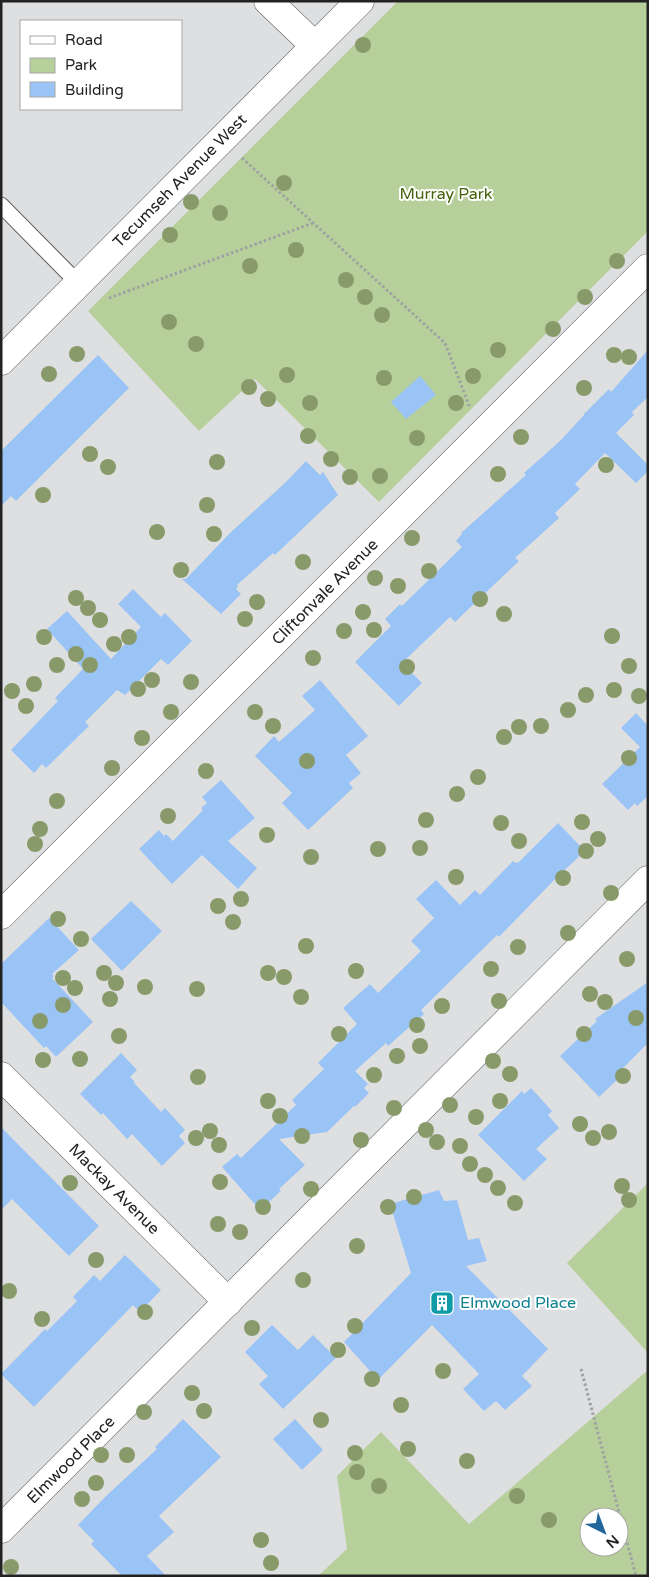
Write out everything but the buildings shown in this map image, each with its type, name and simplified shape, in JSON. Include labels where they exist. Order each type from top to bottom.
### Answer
[{"type":"street","points":[[268,1],[315,46]]},
{"type":"street","name":"Tecumseh Avenue West","points":[[1,361],[360,1]]},
{"type":"street","name":"Cliftonvale Avenue","points":[[1,916],[648,268]]},
{"type":"street","name":"Elmwood Place","points":[[1,1529],[228,1302],[263,1264],[648,880]]},
{"type":"street","name":"Mackay Avenue","points":[[1,1076],[228,1302]]},
{"type":"lane","points":[[1,204],[79,284]]},
{"type":"path","points":[[222,139],[444,343],[481,436]]},
{"type":"path","points":[[109,298],[313,223]]},
{"type":"path","points":[[581,1369],[636,1576]]},
{"type":"green space","name":"Murray Park","points":[[398,1],[648,1],[648,231],[379,502],[255,379],[199,431],[88,311]]},
{"type":"green space","points":[[648,1183],[648,1353],[567,1263]]},
{"type":"green space","points":[[648,1370],[648,1576],[318,1576],[347,1549],[337,1476],[381,1432],[469,1524]]},
{"type":"place","name":"Elmwood Place","points":[[442,1303]]}]
